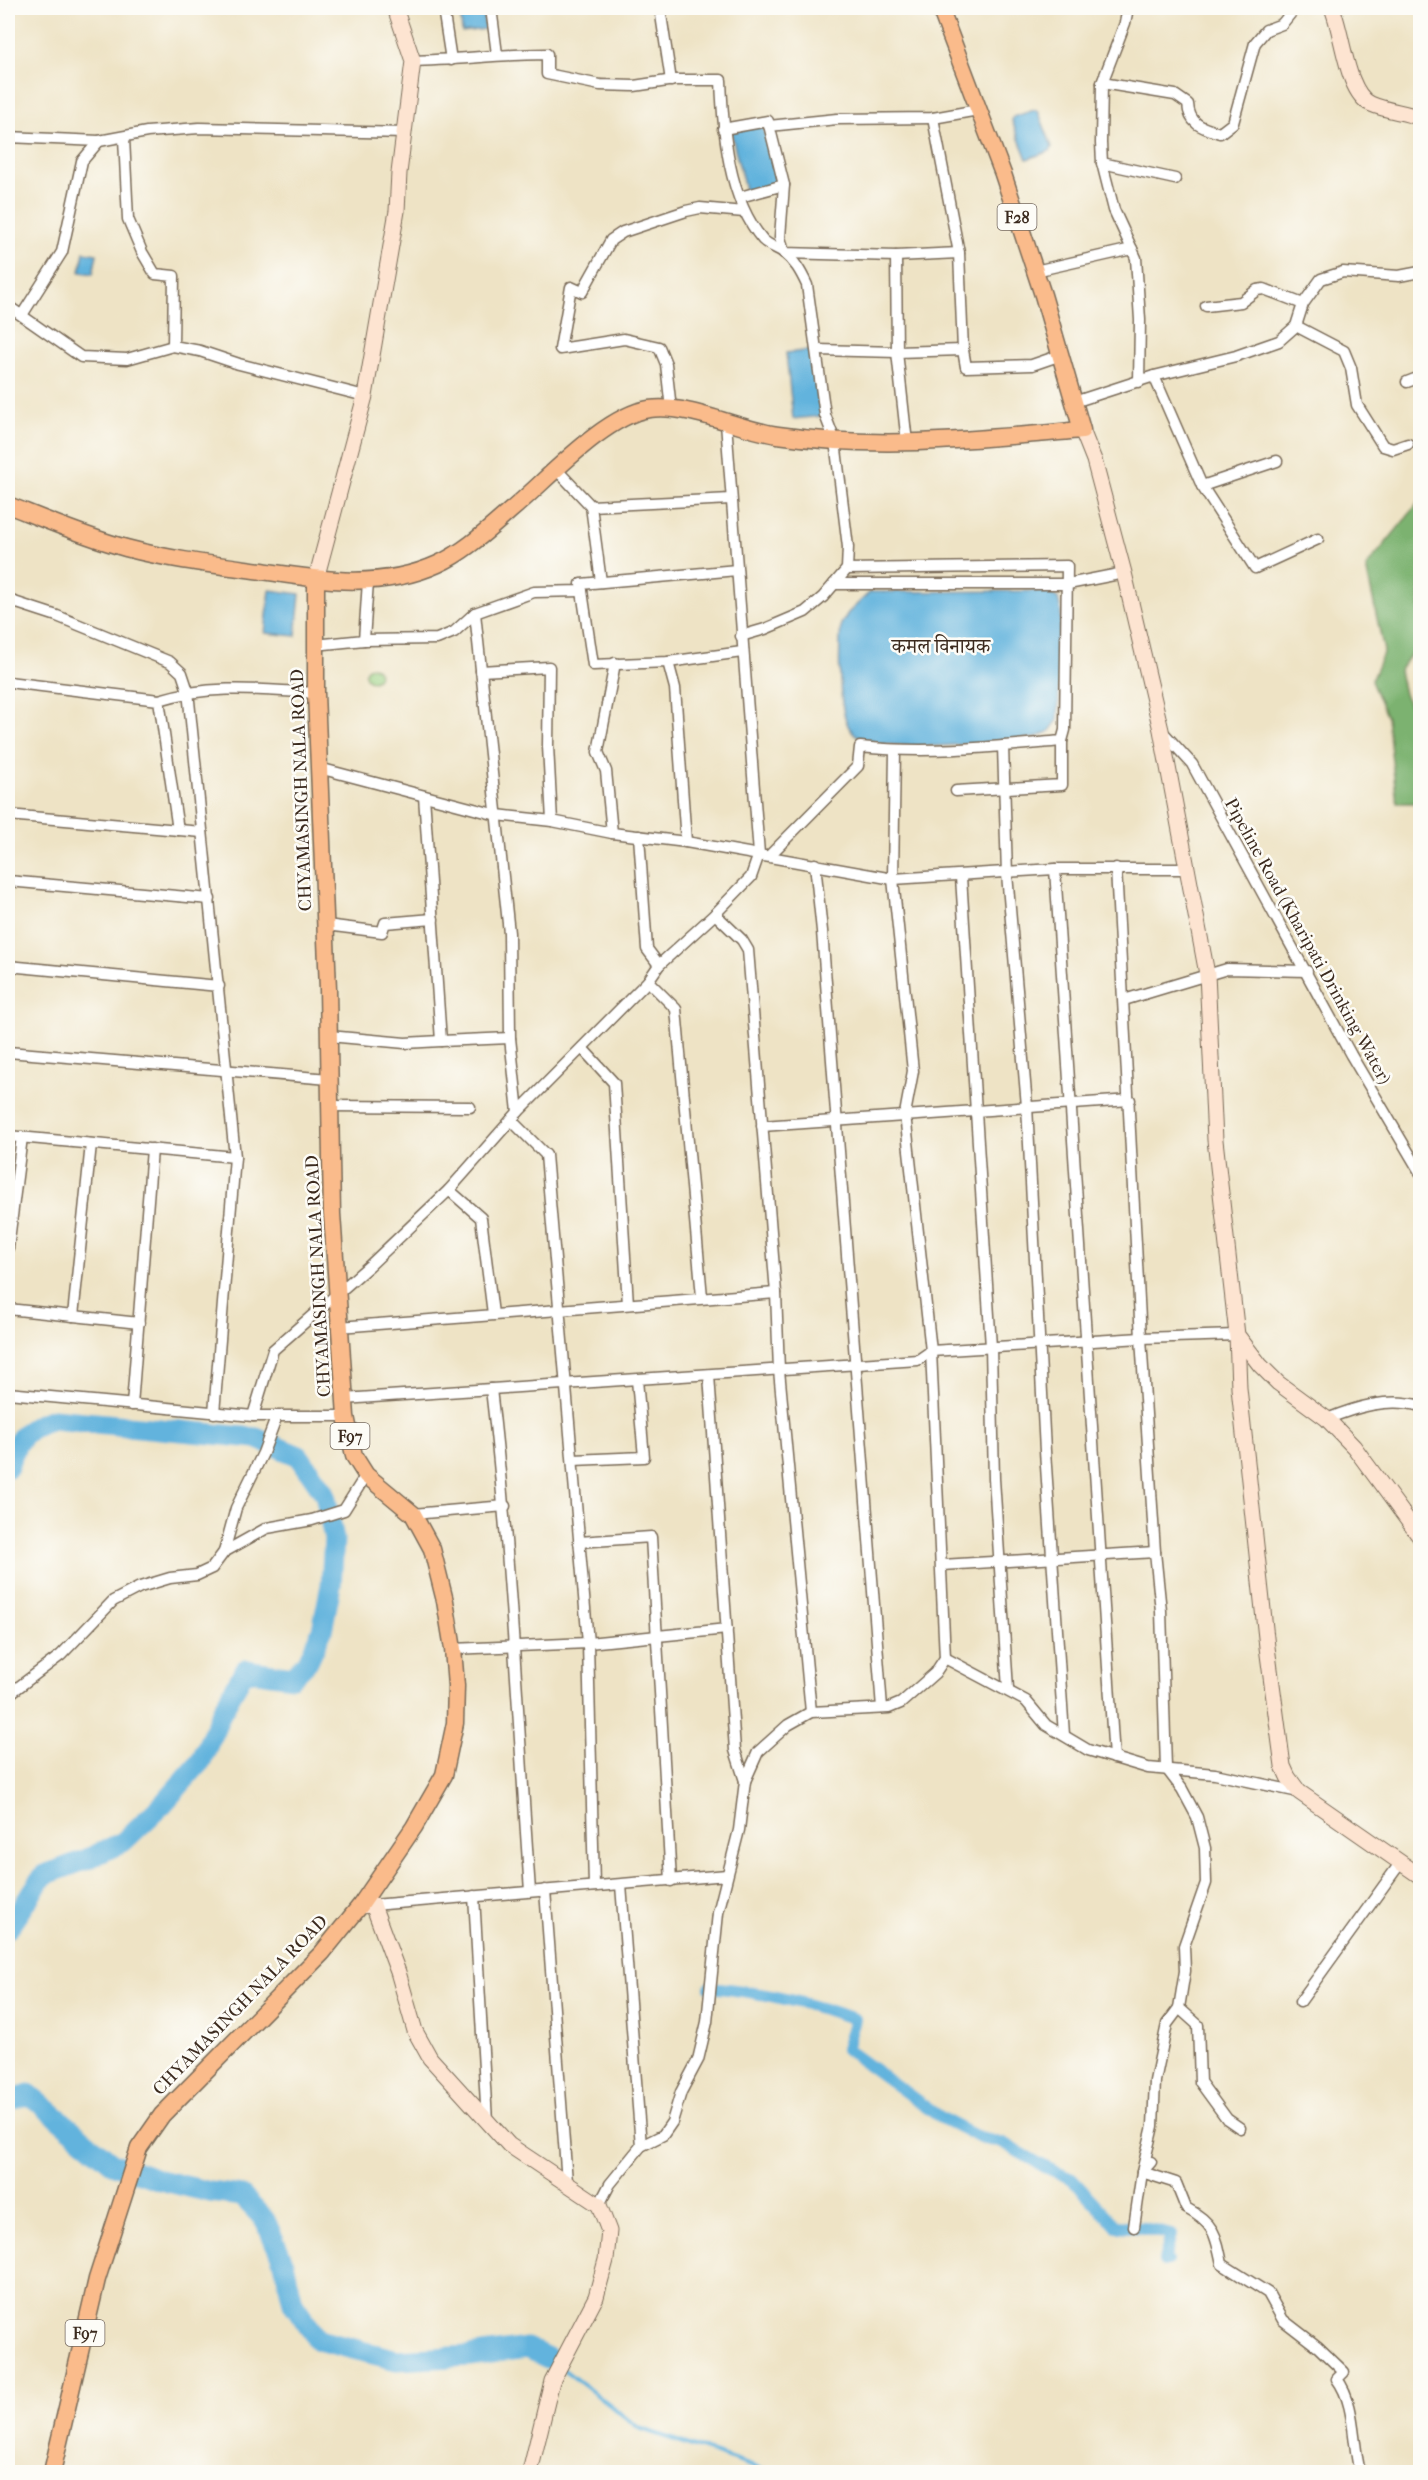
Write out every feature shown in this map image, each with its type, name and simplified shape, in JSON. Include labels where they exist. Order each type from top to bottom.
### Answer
[{"type":"main road","points":[[316,579],[365,396],[397,211],[413,62],[396,8]]},
{"type":"main road","name":"F28","points":[[940,8],[1035,271],[1082,430],[1094,460],[1124,573],[1161,730],[1207,974],[1215,1140],[1237,1335]]},
{"type":"main road","points":[[1332,8],[1340,25],[1352,81],[1359,94],[1369,104],[1420,118]]},
{"type":"main road","points":[[8,505],[124,547],[163,556],[316,579],[368,581],[420,571],[454,555],[595,437],[622,417],[651,409],[671,409],[776,435],[835,441],[907,443],[958,441],[1082,430]]},
{"type":"main road","name":"CHYAMASINGH NALA ROAD","points":[[52,2472],[97,2279],[139,2148],[162,2115],[367,1905],[444,1775],[455,1723],[456,1686],[453,1649],[445,1600],[432,1549],[413,1515],[366,1475],[354,1456],[346,1416],[336,1294],[329,1106],[326,925],[316,693],[316,579]]},
{"type":"main road","points":[[1237,1335],[1272,1377],[1327,1419],[1383,1483],[1420,1537]]},
{"type":"main road","points":[[1237,1335],[1239,1388],[1278,1737],[1288,1777],[1299,1792],[1420,1876]]},
{"type":"main road","points":[[367,1905],[398,1972],[415,2031],[430,2058],[509,2145],[599,2205],[609,2231],[606,2260],[596,2297],[552,2381],[530,2472]]},
{"type":"street","points":[[443,8],[451,60]]},
{"type":"street","points":[[491,8],[497,54]]},
{"type":"street","points":[[660,8],[671,81]]},
{"type":"street","points":[[1128,8],[1102,83],[1102,163],[1114,210],[1136,258],[1140,320],[1139,382]]},
{"type":"street","points":[[1102,83],[1175,95],[1188,104],[1188,114],[1199,128],[1220,133],[1233,123],[1255,43],[1266,30],[1282,24],[1295,8]]},
{"type":"street","points":[[413,62],[497,54],[547,54],[547,74],[600,85],[634,86],[671,81],[721,80],[723,129],[744,212],[765,241],[784,253],[800,269],[807,285],[825,415],[835,441],[848,547],[847,569],[806,612],[741,636]]},
{"type":"street","points":[[769,126],[837,118],[933,118],[978,110]]},
{"type":"street","points":[[933,118],[959,253],[963,350],[966,367],[1032,365],[1060,356]]},
{"type":"street","points":[[723,129],[768,121],[784,185],[780,237],[784,253]]},
{"type":"street","points":[[8,137],[99,141],[147,132],[199,128],[405,133]]},
{"type":"street","points":[[124,138],[128,219],[142,252],[155,274],[174,276],[173,346]]},
{"type":"street","points":[[22,315],[62,252],[82,161],[99,141]]},
{"type":"street","points":[[1102,163],[1174,179]]},
{"type":"street","points":[[740,197],[784,185]]},
{"type":"street","points":[[671,409],[666,364],[659,347],[624,339],[574,349],[560,349],[571,287],[582,292],[611,240],[623,232],[700,208],[744,212]]},
{"type":"street","points":[[1035,271],[1132,249]]},
{"type":"street","points":[[784,253],[896,256],[959,253]]},
{"type":"street","points":[[896,256],[897,352],[907,443]]},
{"type":"street","points":[[1074,402],[1154,376],[1257,349],[1279,340],[1296,326],[1303,304],[1322,279],[1343,272],[1399,276],[1420,273]]},
{"type":"street","points":[[1206,306],[1241,302],[1257,290],[1264,289],[1303,304]]},
{"type":"street","points":[[8,306],[81,357],[127,359],[173,346],[200,351],[240,364],[365,396]]},
{"type":"street","points":[[1296,326],[1344,351],[1351,368],[1357,405],[1383,446],[1394,449],[1407,444]]},
{"type":"street","points":[[817,350],[897,352],[963,350]]},
{"type":"street","points":[[1154,376],[1202,486],[1255,568],[1318,539]]},
{"type":"street","points":[[1407,382],[1420,377]]},
{"type":"street","points":[[726,423],[742,652],[764,855]]},
{"type":"street","points":[[1202,486],[1277,461]]},
{"type":"street","points":[[557,470],[591,506],[601,582]]},
{"type":"street","points":[[591,506],[731,499]]},
{"type":"street","points":[[847,569],[1067,567],[1067,718],[1062,741],[1062,785],[956,791]]},
{"type":"street","points":[[737,570],[581,584],[593,665],[668,662],[742,652]]},
{"type":"street","points":[[834,584],[1068,584],[1124,573]]},
{"type":"street","points":[[364,640],[368,581]]},
{"type":"street","points":[[315,645],[364,640],[436,639],[454,632],[475,614],[534,592],[582,591]]},
{"type":"street","points":[[8,600],[57,616],[170,662],[182,673],[188,691],[235,1157],[214,1413]]},
{"type":"street","points":[[475,614],[509,933],[510,1038],[514,1116],[546,1155],[588,1643],[594,1886]]},
{"type":"street","points":[[668,662],[675,688],[686,842]]},
{"type":"street","points":[[612,833],[606,771],[598,752],[615,663]]},
{"type":"street","points":[[481,671],[549,667],[548,746],[552,820]]},
{"type":"street","points":[[8,682],[159,700],[188,691],[252,690],[316,693]]},
{"type":"street","points":[[159,700],[178,830]]},
{"type":"street","name":"Pipeline Road (Kharipati Drinking Water)","points":[[1161,730],[1192,764],[1351,1055],[1420,1172]]},
{"type":"street","points":[[253,1416],[273,1350],[449,1190],[514,1116],[648,981],[659,965],[715,914],[751,877],[764,855],[858,766],[860,747],[896,751],[1062,741]]},
{"type":"street","points":[[1003,746],[1007,874],[1027,1107],[1039,1344],[1064,1735]]},
{"type":"street","points":[[599,2205],[610,2184],[640,2146],[663,2134],[672,2122],[681,2092],[698,2060],[707,2022],[718,1913],[739,1830],[745,1781],[758,1752],[788,1725],[811,1712],[889,1708],[908,1698],[935,1673],[945,1658],[931,1351],[905,1114],[913,1071],[893,879],[896,751]]},
{"type":"street","points":[[319,768],[497,816],[552,820],[612,833],[686,842],[893,879],[962,877],[1055,869],[1188,869]]},
{"type":"street","points":[[424,796],[441,1041]]},
{"type":"street","points":[[8,815],[202,831]]},
{"type":"street","points":[[639,836],[647,949],[659,965]]},
{"type":"street","points":[[815,864],[882,1708]]},
{"type":"street","points":[[1116,868],[1125,1000],[1141,1338],[1155,1552],[1162,1621],[1166,1768],[1182,1789],[1197,1816],[1205,1848],[1206,1883],[1184,1946],[1185,1971],[1179,2008],[1167,2024],[1155,2081],[1154,2126],[1142,2172],[1134,2227]]},
{"type":"street","points":[[1055,869],[1114,1758]]},
{"type":"street","points":[[962,877],[991,1347],[994,1479],[1008,1689]]},
{"type":"street","points":[[8,881],[210,899]]},
{"type":"street","points":[[715,914],[742,940],[748,950],[776,1293],[779,1370],[811,1712]]},
{"type":"street","points":[[326,925],[382,932],[385,923],[434,919]]},
{"type":"street","points":[[8,966],[219,986]]},
{"type":"street","points":[[1125,1000],[1227,969],[1307,971]]},
{"type":"street","points":[[648,981],[676,1010],[702,1297]]},
{"type":"street","points":[[329,1036],[405,1043],[510,1038]]},
{"type":"street","points":[[582,1048],[614,1083],[628,1304]]},
{"type":"street","points":[[8,1052],[329,1080]]},
{"type":"street","points":[[762,1126],[975,1109],[1130,1100]]},
{"type":"street","points":[[329,1106],[470,1107]]},
{"type":"street","points":[[8,1136],[235,1157]]},
{"type":"street","points":[[8,1248],[22,1137]]},
{"type":"street","points":[[73,1316],[91,1144]]},
{"type":"street","points":[[132,1406],[152,1149]]},
{"type":"street","points":[[449,1190],[481,1218],[493,1314]]},
{"type":"street","points":[[339,1327],[776,1293]]},
{"type":"street","points":[[8,1309],[139,1323]]},
{"type":"street","points":[[344,1399],[918,1360],[931,1351],[1141,1338],[1237,1335]]},
{"type":"street","points":[[709,1375],[735,1750],[745,1781]]},
{"type":"street","points":[[573,1460],[644,1457],[637,1380]]},
{"type":"street","points":[[491,1389],[505,1506],[512,1647],[530,1891]]},
{"type":"street","points":[[8,1394],[253,1416],[274,1423],[346,1416]]},
{"type":"street","points":[[1327,1419],[1347,1410],[1377,1404],[1403,1402],[1420,1406]]},
{"type":"street","points":[[8,1695],[61,1654],[113,1601],[140,1587],[170,1578],[197,1575],[212,1568],[224,1552],[236,1508],[263,1453],[274,1423]]},
{"type":"street","points":[[224,1552],[267,1527],[312,1520],[344,1510],[366,1475]]},
{"type":"street","points":[[413,1515],[505,1506]]},
{"type":"street","points":[[579,1542],[651,1537],[655,1638],[671,1881]]},
{"type":"street","points":[[942,1565],[1155,1552]]},
{"type":"street","points":[[453,1649],[588,1643],[727,1629]]},
{"type":"street","points":[[945,1658],[1008,1689],[1026,1701],[1046,1725],[1088,1750],[1148,1767],[1215,1774],[1299,1792]]},
{"type":"street","points":[[1300,2002],[1401,1862]]},
{"type":"street","points":[[367,1905],[727,1875]]},
{"type":"street","points":[[621,1885],[640,2146]]},
{"type":"street","points":[[545,1890],[567,2182]]},
{"type":"street","points":[[474,1896],[487,2122]]},
{"type":"street","points":[[1179,2008],[1198,2025],[1200,2082],[1227,2119],[1240,2128]]},
{"type":"street","points":[[1142,2172],[1151,2162]]},
{"type":"street","points":[[1142,2172],[1176,2183],[1186,2208],[1205,2218],[1217,2241],[1222,2264],[1268,2293],[1283,2320],[1318,2347],[1344,2372],[1336,2379],[1343,2387],[1355,2436],[1355,2455],[1360,2472]]},
{"type":"green space","points":[[1420,501],[1420,642],[1399,671],[1404,694],[1420,726],[1420,803],[1397,803],[1387,718],[1371,681],[1384,651],[1366,567]]},
{"type":"green space","points":[[372,667],[377,669],[379,674],[377,679],[372,681],[367,679],[365,674],[367,669]]},
{"type":"water","points":[[460,8],[483,8],[485,29],[462,32]]},
{"type":"water","points":[[1034,110],[1038,111],[1052,147],[1050,151],[1027,159],[1012,121],[1013,117]]},
{"type":"water","points":[[762,125],[779,185],[746,194],[731,132]]},
{"type":"water","points":[[84,252],[97,254],[93,274],[80,272]]},
{"type":"water","points":[[813,350],[822,416],[793,419],[786,353]]},
{"type":"water","points":[[270,590],[300,594],[296,636],[265,633]]},
{"type":"water","points":[[1044,591],[1058,598],[1061,610],[1058,720],[1049,732],[1034,738],[936,746],[907,746],[862,738],[850,729],[841,693],[841,624],[848,613],[870,592]]},
{"type":"waterway","points":[[8,1467],[14,1449],[23,1436],[35,1426],[53,1419],[256,1438],[299,1456],[325,1494],[334,1539],[331,1585],[322,1630],[308,1661],[292,1677],[245,1670],[222,1711],[201,1761],[162,1805],[123,1842],[85,1860],[44,1875],[8,1928]]},
{"type":"waterway","points":[[710,1987],[784,1999],[855,2019],[846,2049],[941,2118],[980,2138],[1003,2143],[1045,2167],[1072,2179],[1116,2226],[1144,2228],[1171,2235],[1164,2261],[1167,2261]]},
{"type":"waterway","points":[[8,2101],[29,2094],[112,2163],[160,2180],[210,2192],[242,2196],[265,2220],[284,2263],[293,2303],[318,2340],[397,2360],[469,2356],[527,2348],[548,2358]]},
{"type":"waterway","points":[[548,2358],[557,2364]]},
{"type":"waterway","points":[[563,2369],[639,2428],[769,2472]]},
{"type":"district","name":"कमल विनायक","points":[[941,646]]}]
